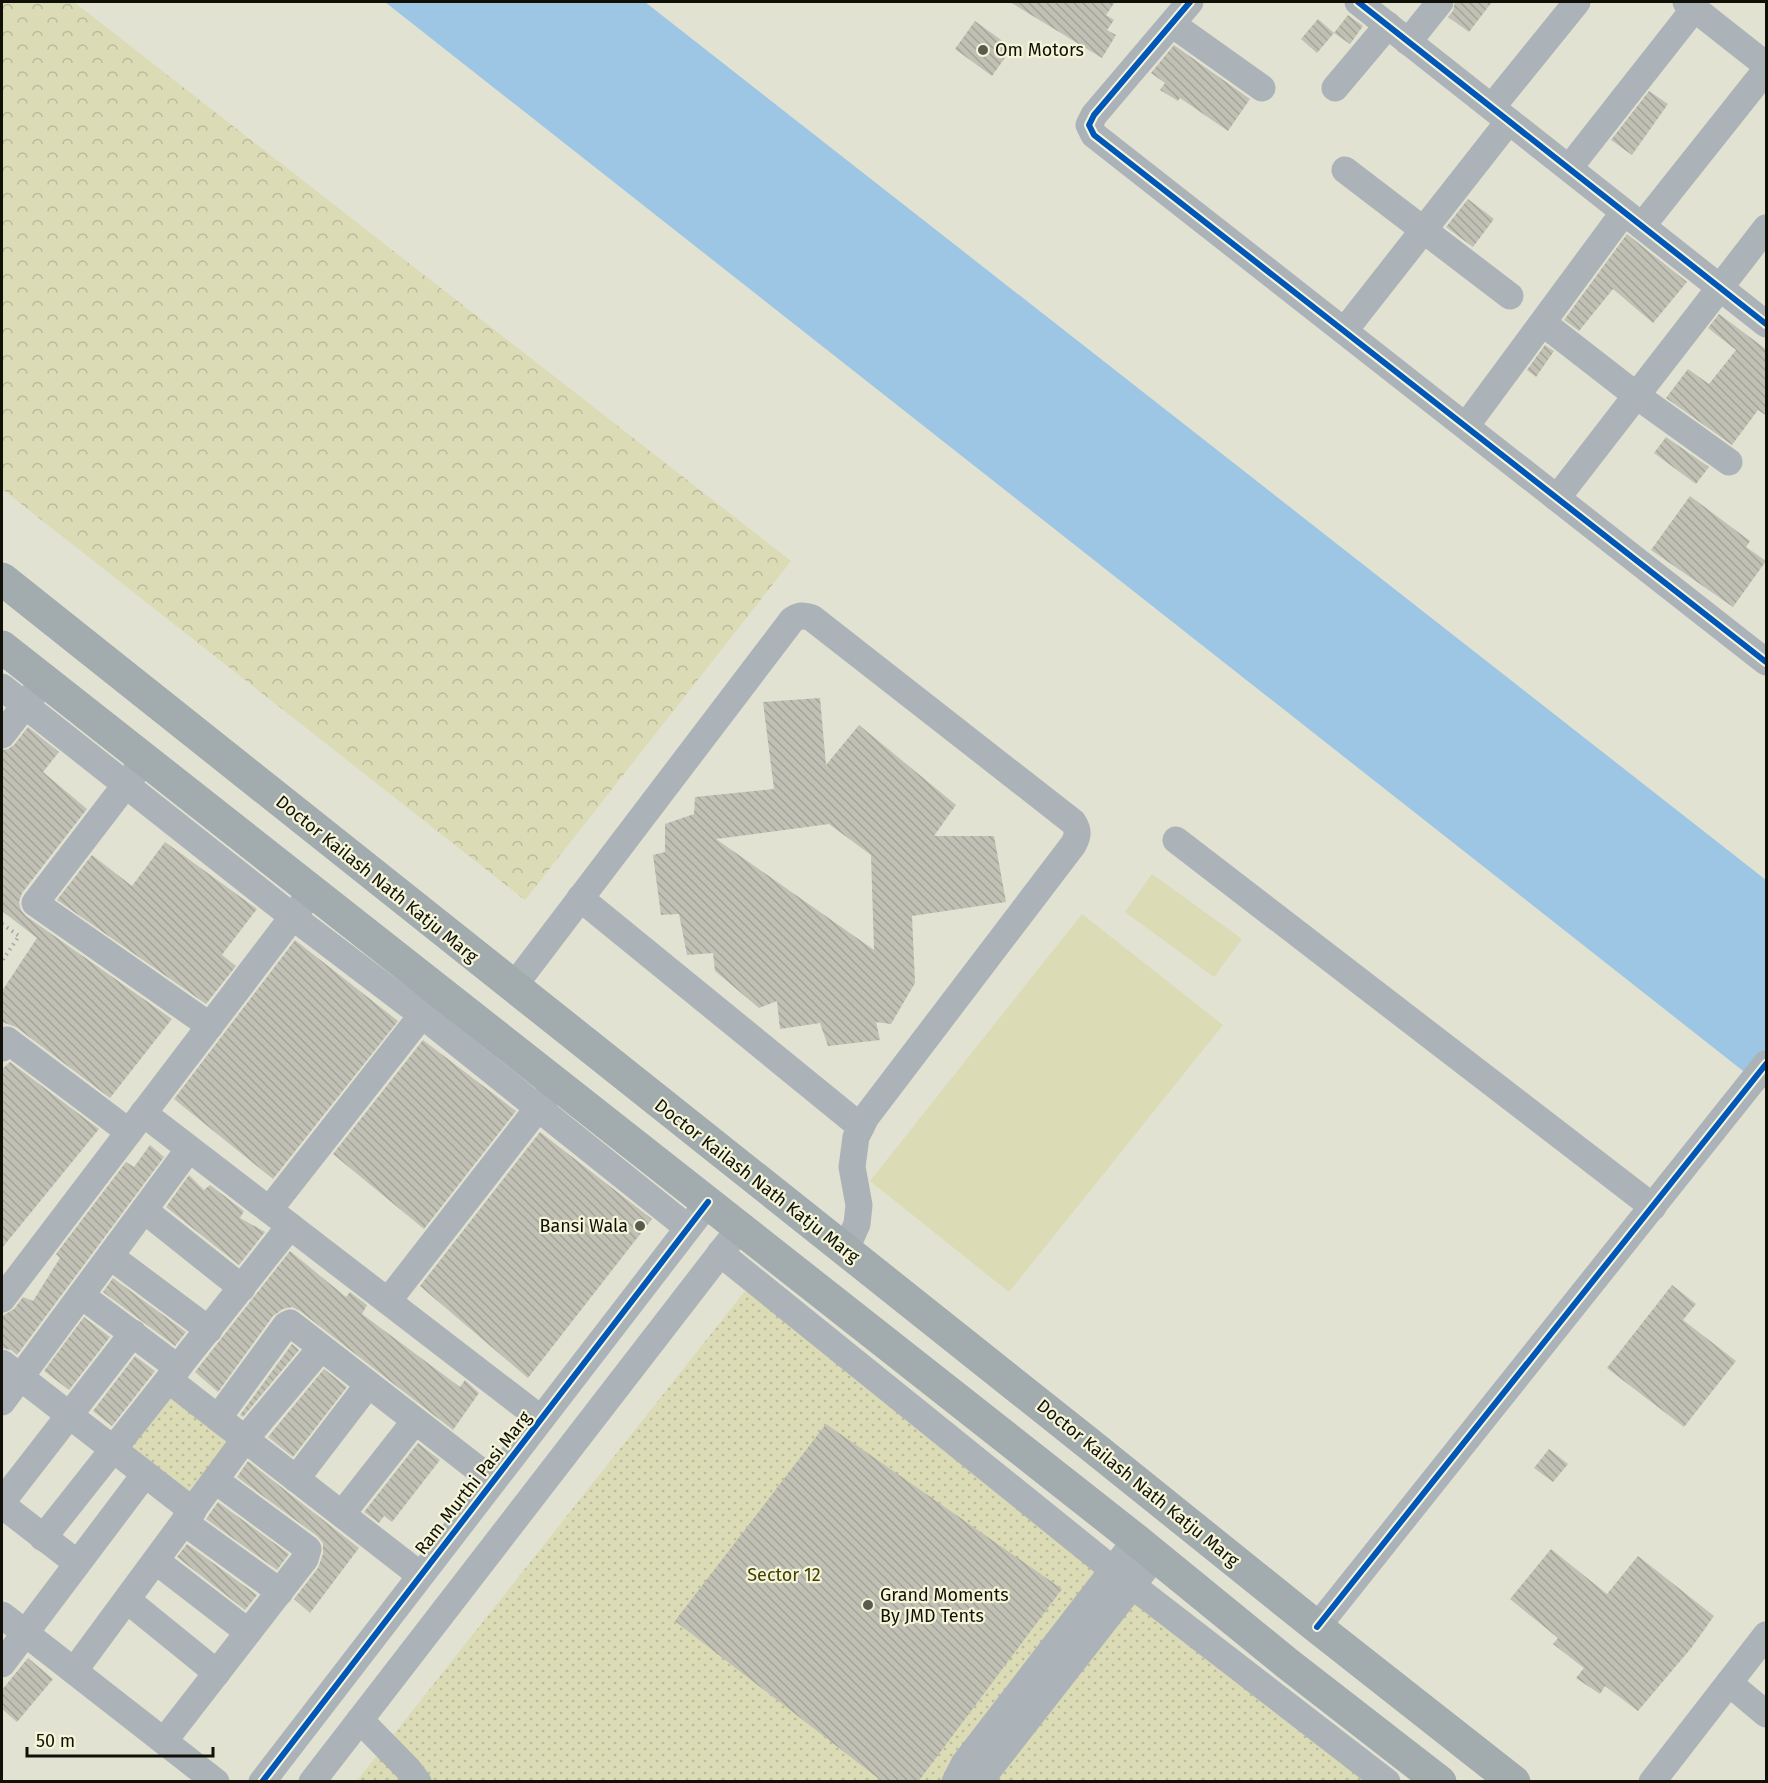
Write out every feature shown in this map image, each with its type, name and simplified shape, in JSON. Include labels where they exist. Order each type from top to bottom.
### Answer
[{"type":"main road","name":"Doctor Kailash Nath Katju Marg","points":[[2,579],[1514,1782]]},
{"type":"main road","points":[[2,647],[35,693],[136,772],[218,817],[303,904],[730,1240],[1059,1480],[1146,1547],[1288,1664],[1440,1782]]},
{"type":"main road","points":[[218,817],[250,777]]},
{"type":"main road","points":[[1059,1480],[1088,1443]]},
{"type":"street","points":[[1190,2],[1094,115],[1089,125],[1094,135],[1767,662]]},
{"type":"street","points":[[1358,2],[1767,324]]},
{"type":"street","points":[[1335,88],[1398,34],[1440,2]]},
{"type":"street","points":[[1345,330],[1424,230],[1577,2]]},
{"type":"street","points":[[1569,168],[1690,5],[1767,65]]},
{"type":"street","points":[[1172,24],[1262,88]]},
{"type":"street","points":[[1466,426],[1543,323],[1767,70]]},
{"type":"street","points":[[1345,170],[1510,296]]},
{"type":"street","points":[[1557,498],[1767,228]]},
{"type":"street","points":[[1543,323],[1637,396],[1729,462]]},
{"type":"street","points":[[513,987],[792,620],[804,615],[812,618],[1073,822],[1077,829],[1073,845],[873,1107],[861,1127],[856,1137],[852,1167],[859,1205],[857,1224],[845,1251]]},
{"type":"street","points":[[2,687],[35,693],[2,735]]},
{"type":"street","points":[[2,1299],[303,904],[136,772],[35,903],[210,1026]]},
{"type":"street","points":[[1176,840],[1653,1207]]},
{"type":"street","points":[[580,898],[861,1127]]},
{"type":"street","points":[[269,1210],[431,1004]]},
{"type":"street","points":[[2,1048],[8,1040],[136,1123],[189,1149],[541,1419]]},
{"type":"street","points":[[1317,1627],[1767,1064]]},
{"type":"street","points":[[388,1301],[547,1096]]},
{"type":"street","points":[[2,1402],[11,1370],[81,1295],[189,1149]]},
{"type":"street","points":[[144,1210],[242,1288]]},
{"type":"street","name":"Ram Murthi Pasi Marg","points":[[262,1782],[698,1215]]},
{"type":"street","points":[[44,1538],[290,1226]]},
{"type":"street","points":[[312,1782],[730,1240],[1122,1578],[1387,1782]]},
{"type":"street","points":[[110,1256],[209,1329]]},
{"type":"street","points":[[81,1295],[133,1333],[218,1418],[420,1575]]},
{"type":"street","points":[[218,1418],[286,1324],[292,1324],[493,1480]]},
{"type":"street","points":[[77,1563],[2,1504],[133,1333]]},
{"type":"street","points":[[74,1671],[245,1439],[321,1348]]},
{"type":"street","points":[[11,1370],[145,1474],[188,1516],[280,1592]]},
{"type":"street","points":[[296,1479],[368,1385]]},
{"type":"street","points":[[342,1514],[415,1421]]},
{"type":"street","points":[[2,1664],[145,1474]]},
{"type":"street","points":[[164,1741],[280,1592],[305,1558],[308,1550],[215,1480]]},
{"type":"street","points":[[955,1782],[964,1764],[1146,1547]]},
{"type":"street","points":[[156,1561],[248,1632]]},
{"type":"street","points":[[979,1782],[1122,1578]]},
{"type":"street","points":[[127,1600],[217,1673]]},
{"type":"street","points":[[2,1615],[216,1782]]},
{"type":"street","points":[[1652,1782],[1767,1635]]},
{"type":"street","points":[[1729,1683],[1767,1714]]},
{"type":"street","points":[[360,1720],[418,1782]]},
{"type":"path","points":[[2,924],[20,936],[2,961]]},
{"type":"green space","points":[[2,2],[74,2],[791,561],[525,900],[2,489]]},
{"type":"green space","points":[[1152,874],[1242,939],[1214,977],[1125,912]]},
{"type":"green space","points":[[1082,914],[1223,1025],[1009,1292],[870,1181]]},
{"type":"green space","name":"Sector 12","points":[[749,1286],[1383,1782],[356,1782]]},
{"type":"green space","points":[[167,1389],[239,1444],[194,1504],[121,1449]]},
{"type":"water","points":[[385,2],[645,2],[1766,880],[1766,1089]]},
{"type":"building","points":[[1010,2],[1115,2],[1106,15],[1114,20],[1107,30],[1116,35],[1102,58]]},
{"type":"building","points":[[1455,2],[1492,2],[1469,32],[1448,17],[1453,11]]},
{"type":"building","points":[[1348,15],[1363,26],[1350,44],[1334,33]]},
{"type":"building","points":[[1318,19],[1334,33],[1317,53],[1301,39]]},
{"type":"building","points":[[975,21],[1012,48],[992,76],[955,49]]},
{"type":"building","points":[[1174,45],[1250,99],[1228,131],[1180,98],[1178,101],[1160,90],[1165,83],[1151,73]]},
{"type":"building","points":[[1649,91],[1668,104],[1632,155],[1611,140]]},
{"type":"building","points":[[1468,199],[1494,219],[1473,247],[1446,227]]},
{"type":"building","points":[[1627,234],[1687,282],[1653,323],[1613,289],[1579,331],[1564,320]]},
{"type":"building","points":[[1719,314],[1767,350],[1767,416],[1758,410],[1732,445],[1666,398],[1688,369],[1709,384],[1736,350],[1708,328]]},
{"type":"building","points":[[1545,345],[1554,351],[1536,377],[1527,370]]},
{"type":"building","points":[[1666,437],[1709,467],[1696,484],[1654,453]]},
{"type":"building","points":[[1690,496],[1750,541],[1746,547],[1766,561],[1733,607],[1651,550]]},
{"type":"building","points":[[820,698],[826,765],[859,725],[956,805],[934,836],[994,836],[1006,902],[912,916],[915,983],[891,1024],[876,1022],[880,1040],[828,1046],[820,1023],[780,1029],[777,1001],[759,1008],[715,971],[713,953],[687,955],[679,914],[661,915],[653,855],[665,852],[665,824],[694,814],[695,797],[774,789],[763,702]],"holes":[[[829,824],[871,855],[874,950],[716,839]]]},
{"type":"building","points":[[28,727],[59,752],[43,772],[87,809],[22,893],[19,902],[21,910],[26,916],[172,1019],[110,1098],[16,1027],[2,1022],[2,991],[37,938],[2,911],[2,750],[14,745]]},
{"type":"building","points":[[165,842],[257,909],[222,955],[236,966],[206,1004],[57,900],[92,855],[132,886]]},
{"type":"building","points":[[295,940],[398,1021],[273,1179],[174,1099]]},
{"type":"building","points":[[423,1040],[516,1111],[424,1229],[333,1154]]},
{"type":"building","points":[[10,1062],[99,1129],[2,1248],[2,1069]]},
{"type":"building","points":[[540,1132],[652,1219],[528,1378],[420,1286]]},
{"type":"building","points":[[150,1145],[164,1157],[17,1355],[11,1350],[2,1348],[2,1316],[14,1309],[23,1297],[33,1301],[60,1258],[56,1254],[126,1162],[134,1167]]},
{"type":"building","points":[[189,1175],[204,1190],[210,1185],[244,1211],[240,1218],[265,1232],[239,1265],[166,1207]]},
{"type":"building","points":[[290,1251],[346,1297],[350,1292],[367,1305],[362,1314],[460,1387],[465,1380],[479,1393],[453,1430],[292,1307],[283,1309],[273,1316],[218,1392],[195,1372]]},
{"type":"building","points":[[113,1278],[186,1332],[175,1346],[103,1292]]},
{"type":"building","points":[[1672,1285],[1696,1304],[1683,1320],[1736,1361],[1684,1427],[1607,1368]]},
{"type":"building","points":[[84,1317],[110,1337],[69,1390],[44,1371]]},
{"type":"building","points":[[292,1344],[299,1350],[243,1417],[240,1415]]},
{"type":"building","points":[[135,1356],[155,1371],[112,1426],[93,1411]]},
{"type":"building","points":[[324,1369],[347,1387],[293,1457],[268,1437]]},
{"type":"building","name":"Grand Moments By JMD Tents","points":[[826,1424],[1062,1589],[918,1782],[883,1782],[675,1621]]},
{"type":"building","points":[[418,1443],[440,1460],[392,1522],[384,1516],[379,1523],[364,1512]]},
{"type":"building","points":[[1549,1449],[1568,1464],[1553,1482],[1534,1468]]},
{"type":"building","points":[[248,1461],[359,1548],[310,1613],[294,1599],[318,1568],[323,1554],[323,1543],[317,1536],[237,1477]]},
{"type":"building","points":[[218,1502],[289,1554],[277,1570],[206,1519]]},
{"type":"building","points":[[187,1544],[257,1595],[245,1610],[177,1557]]},
{"type":"building","points":[[1551,1549],[1607,1594],[1638,1556],[1714,1616],[1692,1647],[1638,1711],[1605,1686],[1600,1694],[1576,1678],[1584,1668],[1553,1644],[1558,1638],[1510,1599]]},
{"type":"building","points":[[28,1658],[53,1679],[17,1722],[2,1709],[2,1690]]},
{"type":"cycle path","points":[[1190,2],[1094,115],[1089,125],[1094,135],[1766,662]]},
{"type":"cycle path","points":[[1358,2],[1766,324]]},
{"type":"cycle path","points":[[1317,1627],[1766,1064]]},
{"type":"cycle path","points":[[262,1782],[708,1202]]},
{"type":"place","name":"Om Motors","points":[[983,50]]},
{"type":"place","name":"Bansi Wala","points":[[640,1226]]},
{"type":"place","name":"Grand Moments By JMD Tents","points":[[868,1605]]}]
